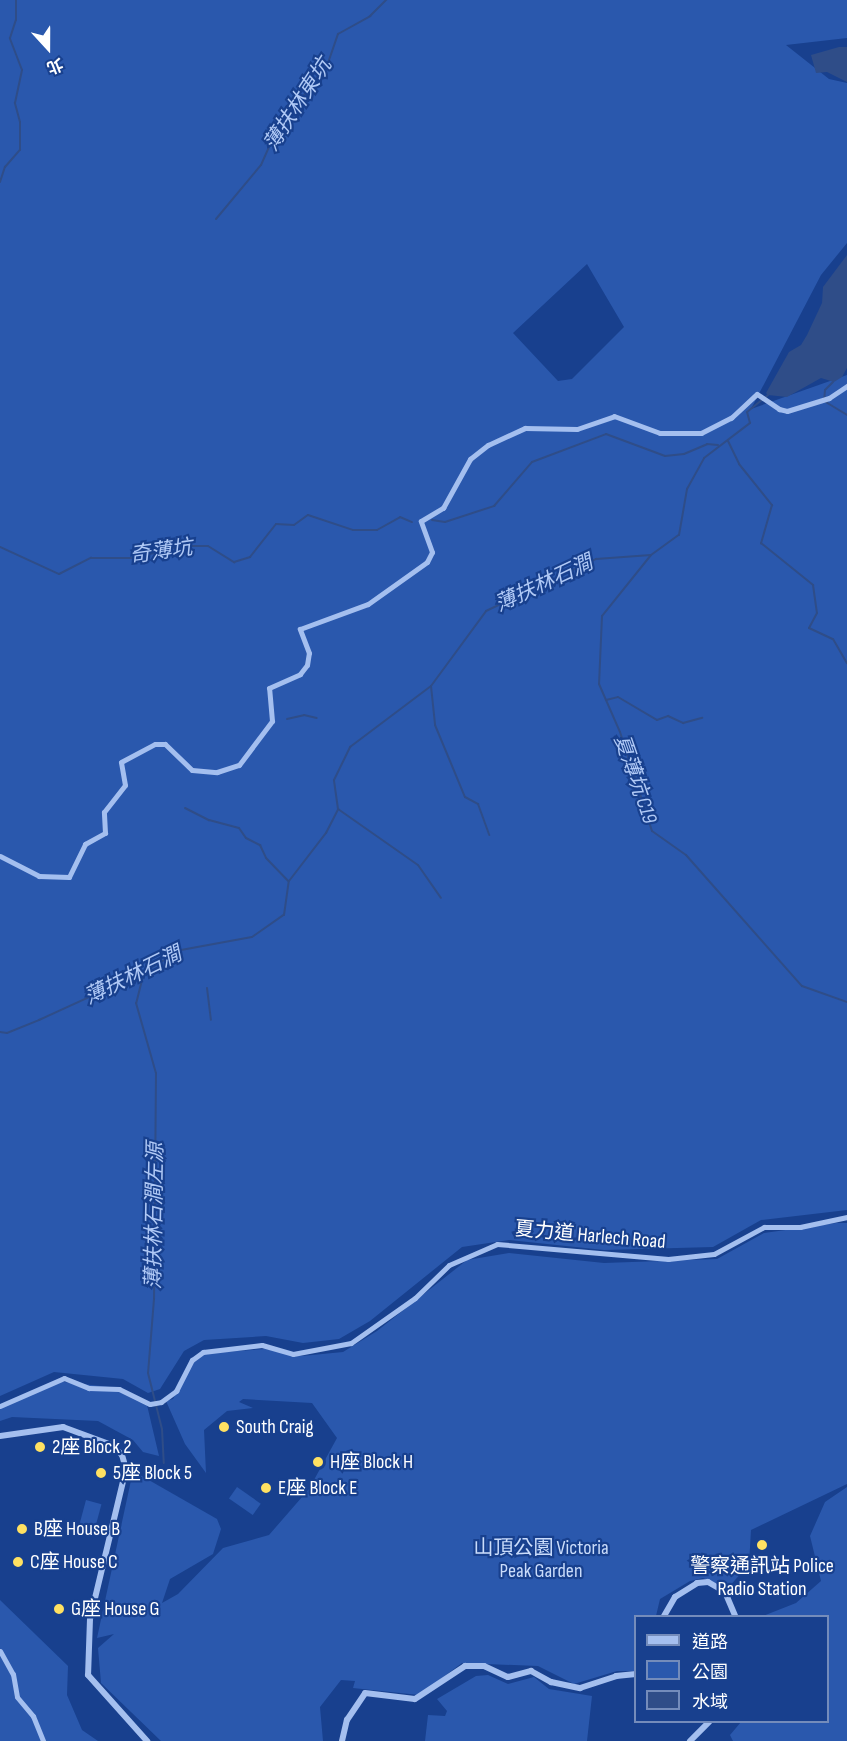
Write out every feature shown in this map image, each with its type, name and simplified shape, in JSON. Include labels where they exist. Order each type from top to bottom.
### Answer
[{"type":"street","points":[[0,856],[39,876],[69,877],[84,846],[105,833],[104,812],[125,785],[121,762],[155,744],[165,744],[192,770],[217,772],[239,765],[272,721],[268,688],[298,675],[307,665],[309,653],[300,629],[368,604],[429,560],[432,552],[421,521],[443,508],[454,483],[479,451],[525,428],[562,431],[614,416],[660,433],[701,433],[731,418],[757,394],[763,394],[777,408],[791,410],[829,398],[847,386]]},
{"type":"street","name":"夏力道 Harlech Road","points":[[0,1406],[64,1378],[89,1388],[120,1389],[150,1404],[165,1399],[180,1386],[193,1358],[204,1352],[262,1345],[295,1354],[351,1343],[415,1298],[449,1265],[497,1244],[668,1259],[714,1254],[764,1227],[800,1227],[847,1217]]},
{"type":"street","points":[[0,1436],[63,1426],[112,1445],[122,1455],[126,1469],[90,1619],[88,1675],[147,1741]]},
{"type":"street","points":[[665,1615],[675,1597],[697,1583],[708,1582],[725,1592],[734,1615]]},
{"type":"street","points":[[0,1651],[13,1674],[17,1697],[33,1716],[43,1741]]},
{"type":"street","points":[[342,1741],[347,1720],[365,1693],[415,1699],[465,1666],[484,1666],[508,1677],[531,1671],[551,1682],[580,1688],[616,1676],[634,1674]]},
{"type":"street","points":[[690,1741],[709,1723]]},
{"type":"green space","points":[[0,0],[847,0],[847,38],[786,45],[829,79],[847,83],[847,243],[821,275],[751,409],[847,375],[847,1210],[761,1220],[713,1247],[604,1250],[509,1240],[462,1247],[370,1321],[339,1339],[303,1343],[266,1336],[204,1340],[184,1351],[160,1389],[148,1393],[123,1379],[54,1372],[0,1396]],"holes":[[[587,264],[624,327],[572,379],[558,381],[513,333]]]},
{"type":"green space","name":"山頂公園 Victoria Peak Garden","points":[[847,1223],[847,1484],[751,1530],[749,1564],[728,1588],[703,1578],[690,1581],[660,1599],[656,1615],[634,1615],[634,1671],[617,1671],[574,1684],[538,1666],[462,1663],[419,1695],[353,1688],[355,1681],[341,1680],[320,1707],[323,1741],[161,1741],[101,1683],[98,1648],[114,1634],[97,1638],[133,1471],[217,1519],[221,1529],[213,1554],[170,1579],[162,1603],[178,1594],[223,1548],[269,1535],[309,1489],[337,1438],[312,1403],[243,1399],[239,1402],[253,1408],[227,1411],[204,1430],[206,1473],[185,1444],[166,1401],[173,1399],[194,1360],[208,1353],[265,1349],[302,1356],[343,1352],[377,1331],[467,1260],[509,1253],[604,1263],[717,1259],[764,1233]]},
{"type":"green space","points":[[55,1381],[119,1388],[147,1405],[159,1456],[143,1452],[133,1440],[98,1421],[12,1417],[0,1421],[0,1406]]},
{"type":"green space","points":[[237,1487],[261,1504],[253,1515],[229,1498]]},
{"type":"green space","points":[[847,1487],[847,1741],[733,1741],[730,1735],[740,1723],[829,1723],[829,1615],[766,1615],[796,1603],[821,1581],[810,1536],[825,1502]]},
{"type":"green space","points":[[86,1500],[101,1504],[93,1534],[78,1530]]},
{"type":"green space","points":[[0,1600],[68,1666],[67,1695],[82,1730],[98,1741],[0,1741]]},
{"type":"green space","points":[[488,1675],[508,1684],[534,1677],[549,1689],[592,1696],[587,1741],[425,1741],[428,1715],[445,1716],[447,1711],[437,1699],[476,1676]]},
{"type":"water","points":[[847,47],[847,82],[827,72],[816,73],[811,55]]},
{"type":"water","points":[[847,255],[847,368],[842,377],[834,382],[821,378],[787,397],[768,395],[766,393],[789,352],[801,345],[807,335],[822,303],[823,287]]},
{"type":"waterway","points":[[0,182],[5,167],[20,150],[20,122],[15,103],[22,70],[10,38],[16,20],[16,0]]},
{"type":"waterway","name":"薄扶林東坑","points":[[216,219],[261,165],[275,134],[328,63],[338,34],[370,16],[386,0]]},
{"type":"waterway","points":[[833,382],[825,390],[824,401],[847,415]]},
{"type":"waterway","name":"薄扶林石澗","points":[[0,1032],[7,1033],[39,1020],[144,972],[181,950],[252,937],[284,915],[289,881],[326,833],[338,809],[334,780],[350,747],[431,686],[486,611],[596,559],[651,555],[679,535],[687,489],[704,458],[750,423],[747,412],[768,395]]},
{"type":"waterway","points":[[432,520],[445,522],[494,506],[532,462],[606,434],[665,456],[684,454],[707,444],[718,445]]},
{"type":"waterway","points":[[728,441],[739,464],[772,505],[761,543],[813,585],[817,613],[809,628],[833,639],[847,663]]},
{"type":"waterway","name":"奇薄坑","points":[[0,547],[59,574],[91,558],[134,558],[182,546],[208,546],[234,562],[250,557],[276,524],[294,525],[308,515],[353,530],[377,530],[400,517],[412,522]]},
{"type":"waterway","name":"夏薄坑 C19","points":[[651,555],[602,616],[599,684],[620,732],[652,831],[686,855],[802,986],[847,1002]]},
{"type":"waterway","points":[[431,686],[435,725],[465,797],[478,804],[489,835]]},
{"type":"waterway","points":[[606,700],[618,697],[657,720],[668,716],[683,723],[702,718]]},
{"type":"waterway","points":[[287,719],[304,715],[317,718]]},
{"type":"waterway","points":[[185,808],[209,820],[239,828],[246,838],[260,845],[266,858],[288,881]]},
{"type":"waterway","points":[[338,809],[418,865],[441,898]]},
{"type":"waterway","name":"薄扶林石澗左源","points":[[144,972],[136,1003],[156,1073],[154,1299],[148,1373],[162,1429],[164,1463]]},
{"type":"waterway","points":[[207,988],[211,1020]]},
{"type":"waterway","points":[[152,1283],[145,1253],[153,1226]]},
{"type":"place","name":"South Craig","points":[[224,1427]]},
{"type":"place","name":"2座 Block 2","points":[[40,1447]]},
{"type":"place","name":"H座 Block H","points":[[318,1462]]},
{"type":"place","name":"5座 Block 5","points":[[101,1473]]},
{"type":"place","name":"E座 Block E","points":[[266,1488]]},
{"type":"place","name":"B座 House B","points":[[22,1529]]},
{"type":"place","name":"警察通訊站 Police Radio Station","points":[[762,1545]]},
{"type":"place","name":"C座 House C","points":[[18,1562]]},
{"type":"place","name":"G座 House G","points":[[59,1609]]}]
